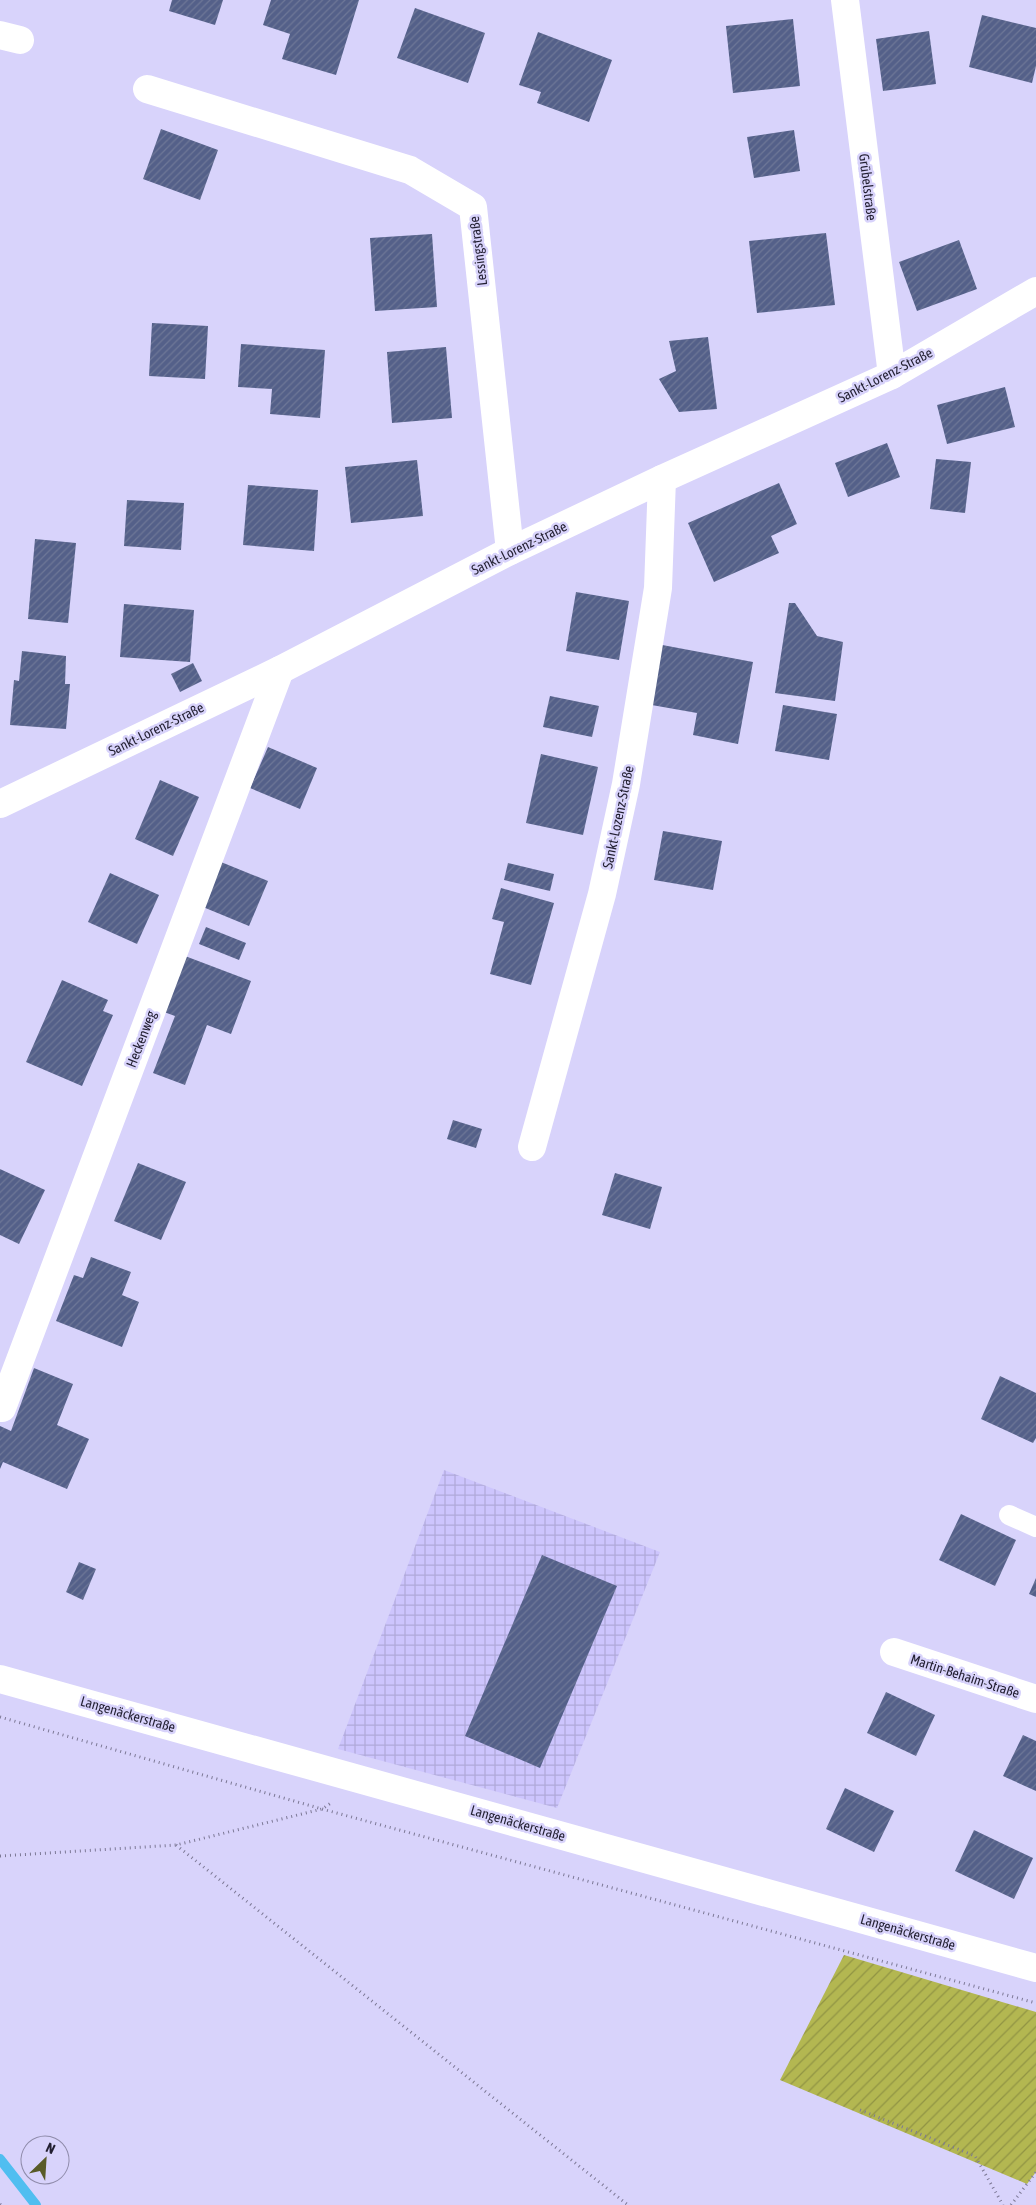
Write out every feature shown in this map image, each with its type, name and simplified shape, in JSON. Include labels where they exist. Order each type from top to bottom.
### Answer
[{"type":"street","name":"Grübelstraße","points":[[844,0],[892,375]]},
{"type":"street","name":"Lessingstraße","points":[[147,89],[410,170],[473,207],[510,551]]},
{"type":"street","name":"Sankt-Lorenz-Straße","points":[[0,804],[280,670],[510,551],[662,479],[892,375],[1036,291]]},
{"type":"street","name":"Sankt-Lozenz-Straße","points":[[532,1147],[602,894],[626,784],[658,588],[662,479]]},
{"type":"street","name":"Heckenweg","points":[[2,1408],[280,670]]},
{"type":"street","name":"Martin-Behaim-Straße","points":[[894,1652],[1036,1699]]},
{"type":"street","name":"Langenäckerstraße","points":[[0,1679],[1036,1968]]},
{"type":"lane","points":[[1009,1515],[1036,1527]]},
{"type":"path","points":[[0,1717],[322,1809],[1036,2003]]},
{"type":"path","points":[[0,1856],[176,1845],[322,1809]]},
{"type":"path","points":[[176,1845],[628,2205]]},
{"type":"path","points":[[860,2110],[975,2156],[1003,2205]]},
{"type":"path","points":[[1011,2205],[1036,2172]]},
{"type":"shaded area","points":[[444,1470],[660,1552],[557,1808],[338,1749]]},
{"type":"shaded area","points":[[844,1955],[1036,2012],[1036,2172],[1027,2184],[780,2080]]},
{"type":"building","points":[[172,0],[223,0],[215,25],[169,11]]},
{"type":"building","points":[[271,0],[359,0],[336,75],[282,59],[290,34],[263,25]]},
{"type":"building","points":[[415,8],[485,33],[468,83],[397,58]]},
{"type":"building","points":[[982,15],[1036,28],[1036,66],[1032,83],[969,67]]},
{"type":"building","points":[[793,19],[800,86],[733,93],[726,26]]},
{"type":"building","points":[[929,31],[936,84],[883,91],[876,39]]},
{"type":"building","points":[[538,32],[612,60],[589,122],[537,103],[541,92],[519,85]]},
{"type":"building","points":[[161,129],[218,150],[200,200],[143,179]]},
{"type":"building","points":[[794,130],[800,171],[754,178],[747,137]]},
{"type":"building","points":[[826,233],[835,305],[757,313],[749,241]]},
{"type":"building","points":[[432,234],[437,307],[375,311],[370,238]]},
{"type":"building","points":[[959,240],[977,289],[917,311],[899,262]]},
{"type":"building","points":[[152,323],[208,326],[205,379],[149,376]]},
{"type":"building","points":[[708,337],[717,409],[679,412],[659,379],[676,371],[669,341]]},
{"type":"building","points":[[241,344],[325,350],[320,418],[270,414],[272,389],[238,387]]},
{"type":"building","points":[[446,347],[452,418],[392,423],[387,352]]},
{"type":"building","points":[[1005,387],[1015,427],[947,444],[937,405]]},
{"type":"building","points":[[887,443],[900,477],[848,497],[835,463]]},
{"type":"building","points":[[936,459],[971,462],[965,513],[930,509]]},
{"type":"building","points":[[417,460],[423,516],[351,523],[345,467]]},
{"type":"building","points":[[779,483],[797,524],[771,536],[779,553],[714,582],[688,523]]},
{"type":"building","points":[[248,485],[318,490],[314,551],[243,545]]},
{"type":"building","points":[[127,500],[184,503],[181,550],[124,546]]},
{"type":"building","points":[[35,539],[76,543],[68,623],[28,619]]},
{"type":"building","points":[[576,592],[629,601],[619,660],[566,651]]},
{"type":"building","points":[[789,603],[795,603],[817,636],[843,642],[835,701],[775,693]]},
{"type":"building","points":[[124,604],[194,610],[190,662],[120,657]]},
{"type":"building","points":[[657,644],[753,662],[738,744],[693,735],[697,713],[646,704]]},
{"type":"building","points":[[22,651],[66,656],[65,684],[70,684],[66,729],[10,725],[14,680],[19,681]]},
{"type":"building","points":[[193,663],[202,681],[180,692],[171,674]]},
{"type":"building","points":[[550,696],[599,706],[592,737],[543,727]]},
{"type":"building","points":[[783,705],[837,714],[829,760],[775,751]]},
{"type":"building","points":[[268,747],[317,768],[300,809],[250,788]]},
{"type":"building","points":[[541,754],[598,767],[583,835],[526,823]]},
{"type":"building","points":[[160,780],[199,797],[173,856],[135,839]]},
{"type":"building","points":[[663,831],[722,841],[713,890],[654,880]]},
{"type":"building","points":[[221,862],[268,881],[249,926],[203,907]]},
{"type":"building","points":[[508,863],[554,874],[550,891],[504,880]]},
{"type":"building","points":[[110,873],[159,895],[137,944],[88,922]]},
{"type":"building","points":[[501,888],[554,903],[531,985],[490,974],[504,922],[492,919]]},
{"type":"building","points":[[206,927],[246,943],[239,960],[199,944]]},
{"type":"building","points":[[185,956],[251,981],[231,1034],[207,1025],[185,1085],[153,1073],[175,1016],[164,1012]]},
{"type":"building","points":[[62,980],[108,1000],[103,1011],[113,1015],[82,1086],[26,1062]]},
{"type":"building","points":[[453,1120],[482,1129],[476,1148],[447,1139]]},
{"type":"building","points":[[138,1163],[186,1182],[161,1240],[114,1221]]},
{"type":"building","points":[[0,1169],[45,1190],[19,1244],[0,1235]]},
{"type":"building","points":[[615,1173],[662,1187],[650,1229],[602,1215]]},
{"type":"building","points":[[91,1257],[131,1272],[122,1295],[139,1302],[122,1347],[56,1321],[74,1275],[83,1278]]},
{"type":"building","points":[[34,1368],[73,1384],[57,1425],[89,1439],[67,1489],[3,1462],[0,1469],[0,1426],[11,1431]]},
{"type":"building","points":[[1000,1376],[1036,1393],[1036,1438],[1033,1443],[981,1419]]},
{"type":"building","points":[[961,1514],[1016,1540],[995,1586],[939,1560]]},
{"type":"building","points":[[542,1555],[617,1586],[540,1768],[465,1736]]},
{"type":"building","points":[[79,1562],[96,1569],[83,1600],[66,1592]]},
{"type":"building","points":[[1036,1578],[1036,1597],[1029,1594]]},
{"type":"building","points":[[886,1692],[935,1715],[916,1756],[867,1733]]},
{"type":"building","points":[[1023,1735],[1036,1741],[1036,1791],[1003,1776]]},
{"type":"building","points":[[845,1788],[894,1811],[874,1852],[826,1829]]},
{"type":"building","points":[[974,1830],[1033,1858],[1014,1899],[955,1871]]},
{"type":"waterway","points":[[0,2159],[36,2205]]}]
